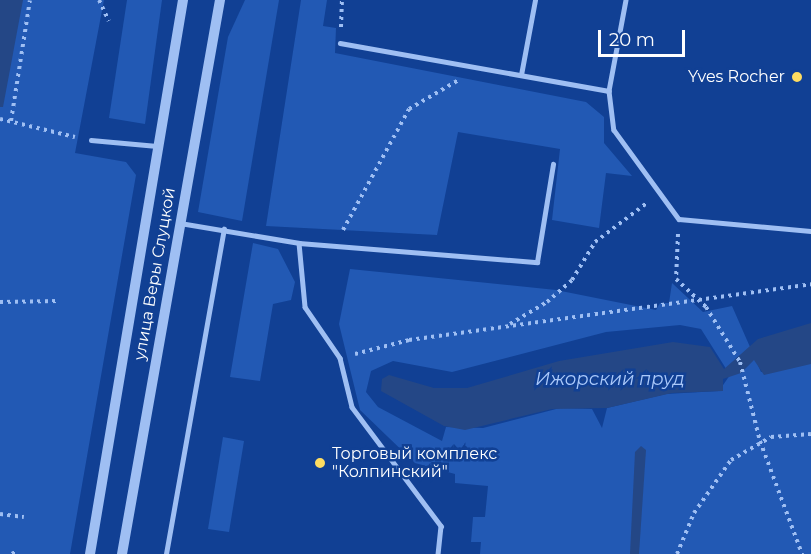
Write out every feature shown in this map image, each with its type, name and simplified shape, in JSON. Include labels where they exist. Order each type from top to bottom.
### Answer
[{"type":"street","name":"улица Веры Слуцкой","points":[[90,554],[161,146],[183,0]]},
{"type":"street","name":"улица Веры Слуцкой","points":[[122,554],[220,0]]},
{"type":"lane","points":[[521,75],[535,0]]},
{"type":"lane","points":[[626,0],[609,91],[614,130],[679,219],[811,231]]},
{"type":"lane","points":[[340,43],[609,91]]},
{"type":"lane","points":[[91,140],[161,146]]},
{"type":"lane","points":[[179,223],[299,243],[537,262],[553,164]]},
{"type":"lane","points":[[166,554],[224,229]]},
{"type":"lane","points":[[299,243],[305,307],[340,358],[352,408],[441,526],[438,554]]},
{"type":"path","points":[[11,121],[30,0]]},
{"type":"path","points":[[99,0],[109,21]]},
{"type":"path","points":[[340,43],[342,0]]},
{"type":"path","points":[[338,245],[351,209],[409,109],[480,68]]},
{"type":"path","points":[[0,118],[91,140]]},
{"type":"path","points":[[507,326],[547,302],[572,280],[595,242],[660,193]]},
{"type":"path","points":[[679,219],[676,279],[697,298],[722,329],[751,398],[760,441],[802,554]]},
{"type":"path","points":[[340,358],[409,340],[697,298],[811,284]]},
{"type":"path","points":[[0,302],[59,301]]},
{"type":"path","points":[[677,554],[718,476],[760,441],[811,434]]},
{"type":"path","points":[[0,514],[24,517]]},
{"type":"path","points":[[12,554],[18,550]]},
{"type":"shaded area","points":[[0,0],[104,0],[75,153],[126,162],[136,175],[70,554],[0,554]]},
{"type":"shaded area","points":[[127,0],[162,0],[145,124],[109,118]]},
{"type":"shaded area","points":[[245,0],[279,0],[242,221],[198,212],[228,37]]},
{"type":"shaded area","points":[[301,0],[327,0],[323,26],[336,28],[335,53],[586,102],[604,117],[604,143],[632,176],[606,173],[599,228],[552,220],[560,149],[458,132],[437,235],[266,226]]},
{"type":"shaded area","points":[[253,243],[278,249],[295,282],[291,300],[273,304],[260,381],[230,377]]},
{"type":"shaded area","points":[[350,269],[556,290],[656,310],[660,303],[669,303],[672,283],[703,312],[732,306],[761,372],[811,363],[811,554],[480,554],[481,542],[471,542],[473,517],[485,517],[488,486],[455,483],[455,474],[415,463],[360,410],[339,324]],"holes":[[[680,325],[701,329],[730,375],[719,391],[666,394],[607,408],[602,428],[592,409],[560,408],[483,428],[446,427],[442,441],[378,407],[366,392],[371,371],[393,361],[452,372],[606,332]]]},
{"type":"shaded area","points":[[223,437],[244,441],[229,532],[208,529]]},
{"type":"water","points":[[0,0],[23,0],[3,107],[0,107]]},
{"type":"water","name":"Ижорский пруд","points":[[811,323],[811,364],[764,375],[754,360],[741,373],[723,379],[723,391],[672,393],[607,408],[552,409],[465,430],[444,426],[381,391],[382,379],[389,375],[434,388],[467,388],[559,361],[673,342],[710,347],[724,369],[758,339]]},
{"type":"water","points":[[641,446],[646,450],[639,554],[630,554],[635,452]]},
{"type":"place","name":"Yves Rocher","points":[[797,77]]},
{"type":"place","name":"Торговый комплекс \"Колпинский\"","points":[[320,463]]}]
